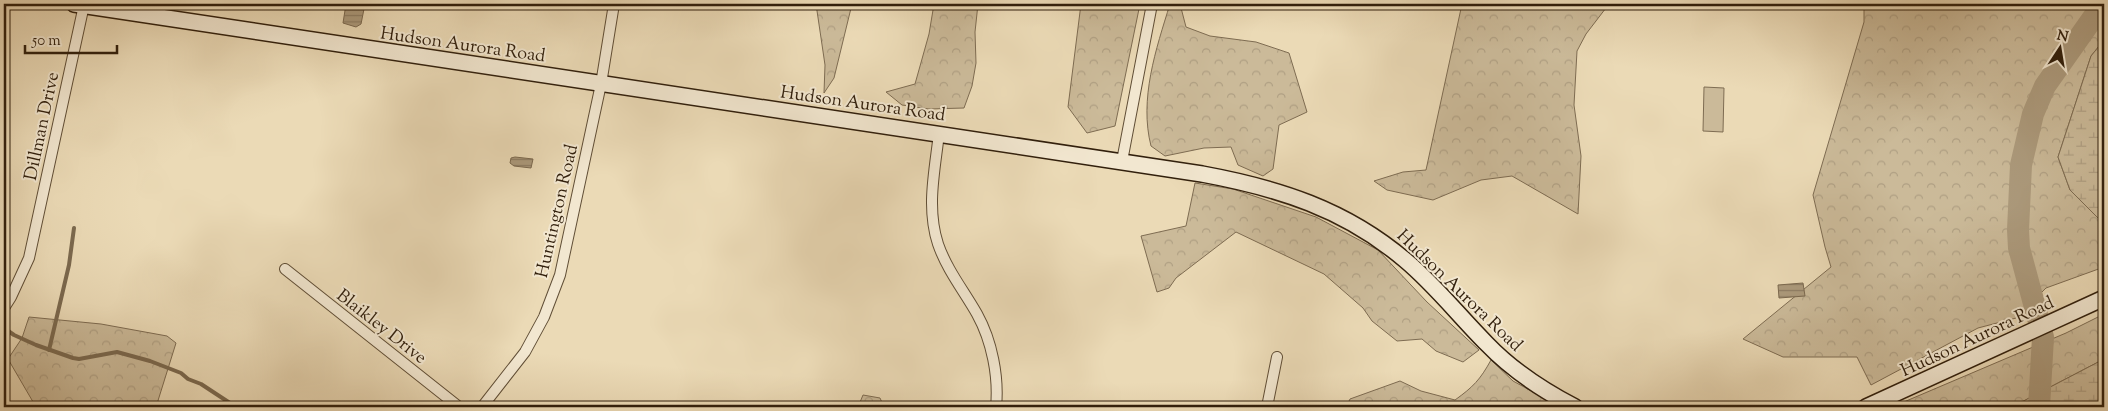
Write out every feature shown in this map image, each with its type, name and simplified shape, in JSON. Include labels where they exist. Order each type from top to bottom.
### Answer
[{"type":"street","name":"Huntington Road","points":[[482,407],[525,352],[544,317],[560,275],[601,84],[614,4]]},
{"type":"street","points":[[1122,161],[1152,4]]},
{"type":"street","name":"Hudson Aurora Road","points":[[79,5],[1122,161],[1210,175],[1276,190],[1344,217],[1377,238],[1406,260],[1488,345],[1521,374],[1576,407]]},
{"type":"street","name":"Dillman Drive","points":[[4,308],[29,258],[79,5]]},
{"type":"street","points":[[939,133],[932,188],[932,212],[935,231],[951,273],[984,328],[994,364],[996,407]]},
{"type":"street","name":"Blaikley Drive","points":[[285,269],[459,407]]},
{"type":"street","name":"Hudson Aurora Road","points":[[1866,407],[2104,298]]},
{"type":"street","points":[[1267,407],[1277,357]]},
{"type":"green space","points":[[816,4],[852,4],[834,78],[824,93],[825,65]]},
{"type":"green space","points":[[934,4],[978,4],[975,32],[976,63],[972,86],[964,108],[929,109],[902,105],[886,92],[915,84],[929,34]]},
{"type":"green space","points":[[1081,4],[1140,4],[1115,126],[1087,133],[1068,107]]},
{"type":"green space","points":[[1170,4],[1180,4],[1186,27],[1210,36],[1256,42],[1289,53],[1307,112],[1279,125],[1273,169],[1263,176],[1238,165],[1231,147],[1204,148],[1165,156],[1151,146],[1147,110],[1148,92],[1159,39]]},
{"type":"green space","points":[[1462,4],[1609,4],[1586,34],[1577,51],[1574,105],[1581,156],[1578,214],[1512,176],[1481,180],[1433,200],[1387,190],[1374,181],[1403,172],[1426,170]]},
{"type":"green space","points":[[1864,4],[2104,4],[2104,40],[2091,56],[2058,157],[2070,190],[2104,224],[2104,267],[2046,288],[2016,318],[1978,328],[1871,385],[1857,357],[1783,357],[1743,339],[1831,267],[1813,195],[1864,22]]},
{"type":"green space","points":[[2104,40],[2104,224],[2070,190],[2058,157],[2091,56]]},
{"type":"green space","points":[[1704,87],[1724,88],[1723,132],[1703,131]]},
{"type":"green space","points":[[1195,183],[1233,189],[1316,217],[1378,250],[1427,302],[1479,350],[1463,362],[1436,351],[1422,339],[1397,341],[1372,321],[1363,308],[1324,274],[1236,232],[1176,278],[1169,288],[1157,292],[1141,236],[1186,226]]},
{"type":"green space","points":[[2104,314],[2104,359],[2012,407],[1892,407],[2066,333]]},
{"type":"green space","points":[[29,317],[101,324],[167,336],[176,343],[156,407],[36,407],[8,359],[22,338]]},
{"type":"green space","points":[[2104,359],[2104,407],[2012,407]]},
{"type":"green space","points":[[1491,360],[1513,381],[1561,407],[1346,407],[1350,399],[1400,381],[1421,391],[1455,400],[1476,383]]},
{"type":"green space","points":[[863,395],[880,398],[884,407],[858,407]]},
{"type":"shaded area","points":[[346,4],[365,4],[361,24],[356,27],[343,23]]},
{"type":"shaded area","points":[[511,158],[533,159],[531,168],[514,166],[510,163]]},
{"type":"shaded area","points":[[1803,283],[1805,296],[1779,298],[1778,285]]},
{"type":"waterway","points":[[2039,407],[2043,337],[2019,248],[2021,165],[2033,114],[2045,86],[2095,15],[2104,6]]},
{"type":"waterway","points":[[49,350],[69,265],[74,228]]},
{"type":"waterway","points":[[4,328],[36,345],[73,358],[79,359],[117,352],[150,361],[181,373],[236,407]]}]
